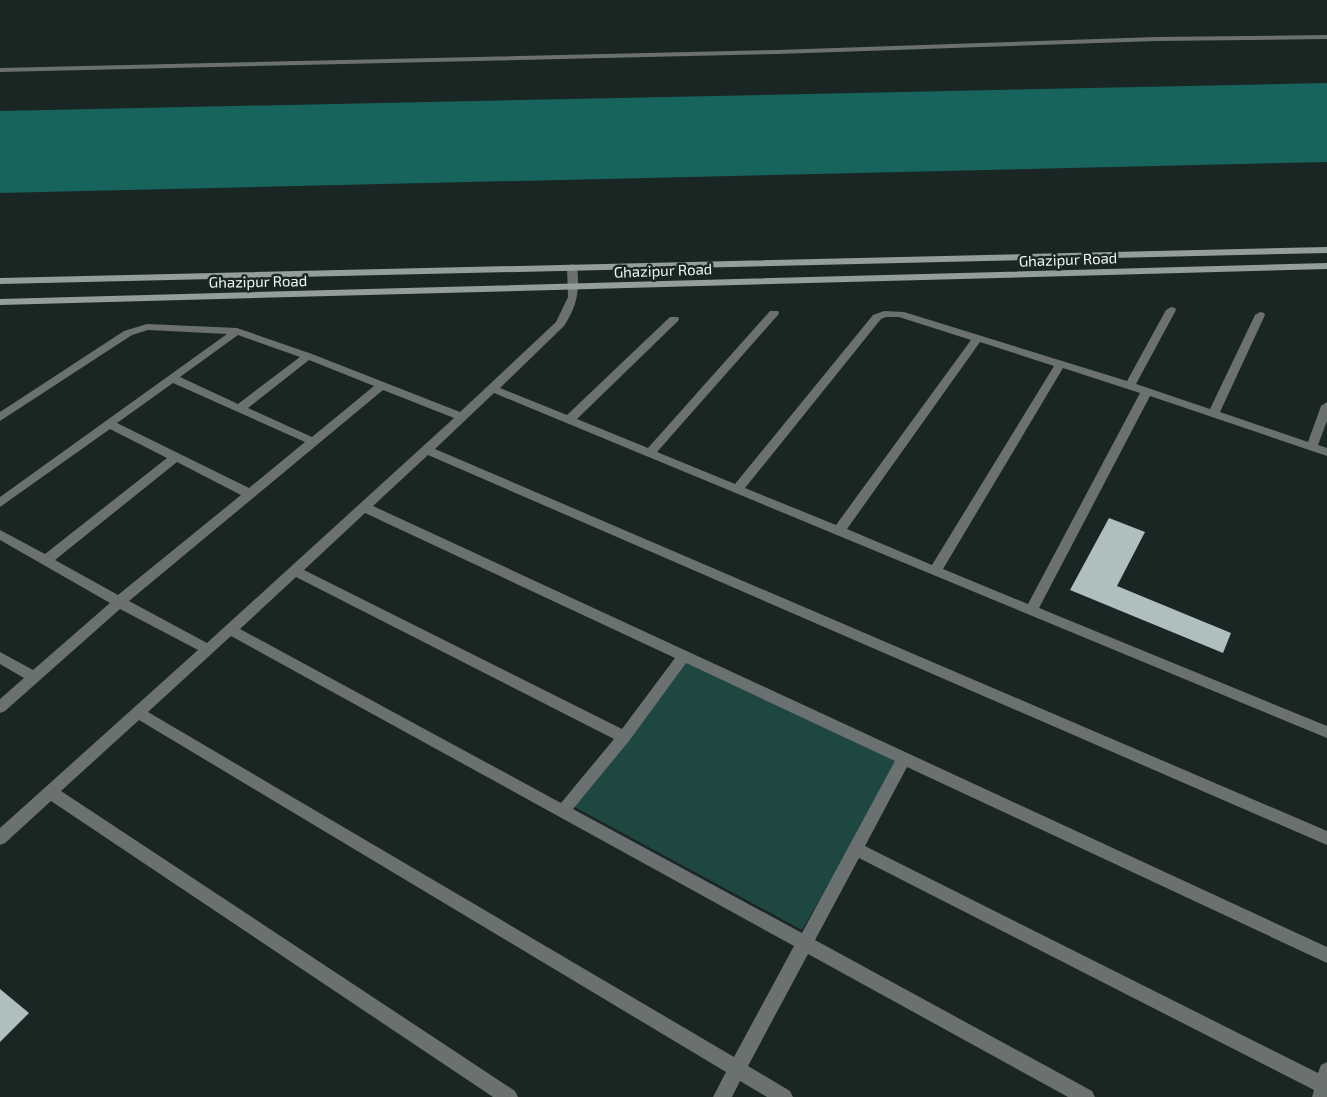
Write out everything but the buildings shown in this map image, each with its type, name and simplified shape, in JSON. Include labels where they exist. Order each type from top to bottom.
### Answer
[{"type":"main road","name":"Ghazipur Road","points":[[0,281],[1327,250]]},
{"type":"main road","name":"Ghazipur Road","points":[[0,302],[575,288],[1327,266]]},
{"type":"street","points":[[0,70],[777,52],[1156,39],[1327,37]]},
{"type":"street","points":[[0,838],[295,571],[363,506],[428,450],[560,324],[572,307],[575,288],[572,267]]},
{"type":"street","points":[[1130,386],[1171,310]]},
{"type":"street","points":[[649,454],[774,313]]},
{"type":"street","points":[[737,489],[877,317],[884,314],[900,314],[978,337],[1327,452]]},
{"type":"street","points":[[1213,414],[1260,315]]},
{"type":"street","points":[[568,421],[674,320]]},
{"type":"street","points":[[0,417],[128,333],[147,327],[237,331],[308,356],[462,417]]},
{"type":"street","points":[[0,503],[237,331]]},
{"type":"street","points":[[839,531],[978,337]]},
{"type":"street","points":[[240,408],[308,356]]},
{"type":"street","points":[[935,571],[1060,364]]},
{"type":"street","points":[[172,378],[314,442]]},
{"type":"street","points":[[0,708],[119,602],[382,385]]},
{"type":"street","points":[[493,389],[1327,732]]},
{"type":"street","points":[[1031,610],[1146,393]]},
{"type":"street","points":[[1312,447],[1327,406]]},
{"type":"street","points":[[109,424],[250,494]]},
{"type":"street","points":[[428,450],[1327,838]]},
{"type":"street","points":[[46,560],[176,458]]},
{"type":"street","points":[[363,506],[1327,955]]},
{"type":"street","points":[[0,534],[119,602],[207,649]]},
{"type":"street","points":[[295,571],[624,737]]},
{"type":"street","points":[[229,629],[1086,1097]]},
{"type":"street","points":[[563,811],[624,737],[684,656]]},
{"type":"street","points":[[0,657],[35,678]]},
{"type":"street","points":[[138,713],[784,1097]]},
{"type":"street","points":[[722,1097],[904,758]]},
{"type":"street","points":[[50,792],[509,1097]]},
{"type":"street","points":[[855,850],[1325,1085]]},
{"type":"shaded area","points":[[1327,83],[1327,162],[0,193],[0,111]]},
{"type":"shaded area","points":[[687,653],[903,755],[802,930],[573,806]]}]
